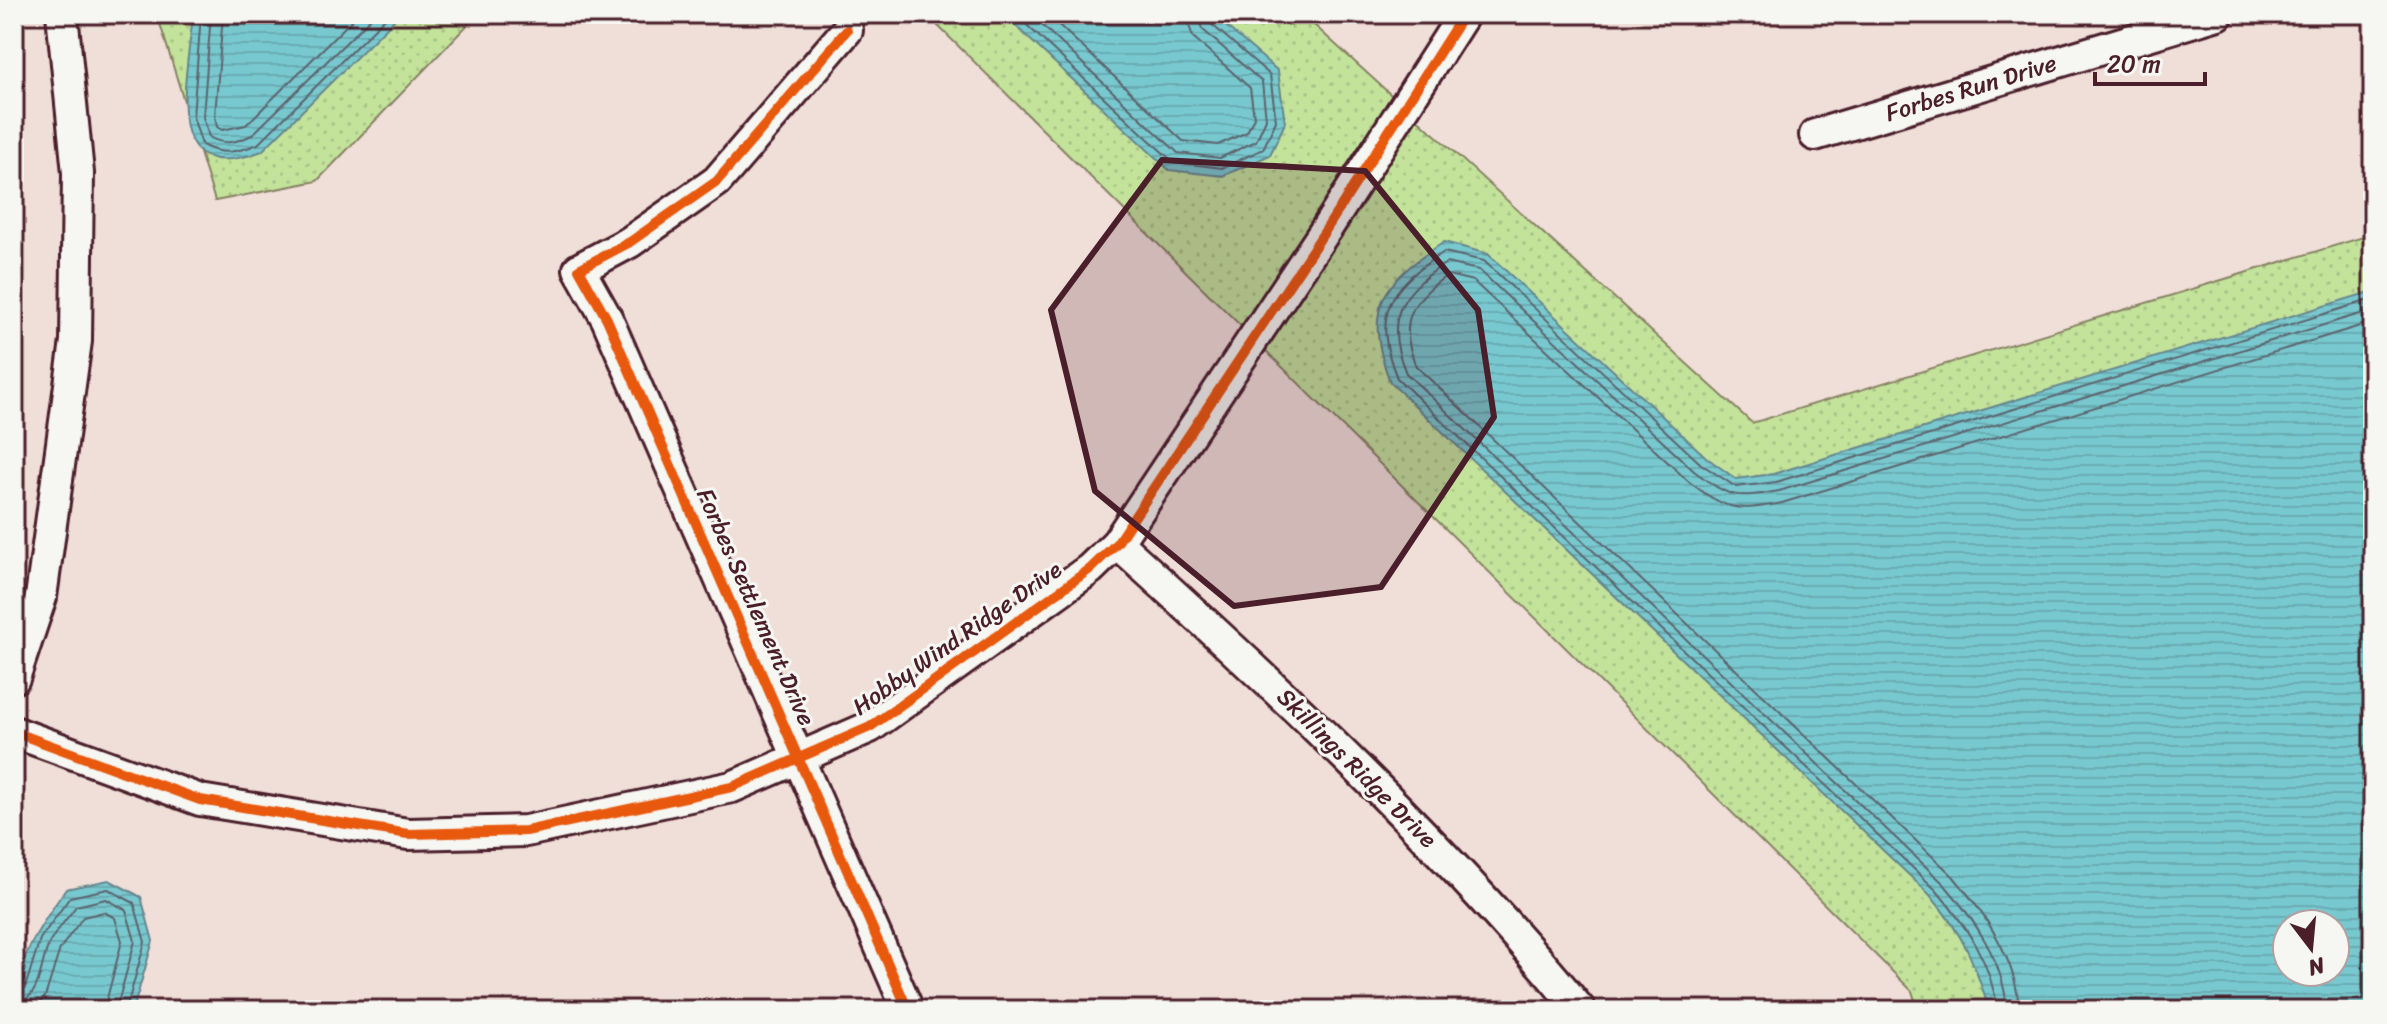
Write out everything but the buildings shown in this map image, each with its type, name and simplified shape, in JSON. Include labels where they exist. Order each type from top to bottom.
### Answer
[{"type":"street","points":[[14,678],[41,597],[76,341],[78,173],[62,14]]},
{"type":"street","name":"Hobby Wind Ridge Drive","points":[[14,732],[200,800],[408,834],[526,831],[732,787],[870,727],[1090,569],[1117,543],[1327,228],[1464,14]]},
{"type":"street","name":"Forbes Run Drive","points":[[1815,135],[2218,14]]},
{"type":"street","name":"Forbes Settlement Drive","points":[[847,30],[717,181],[630,242],[579,269],[607,319],[908,1010]]},
{"type":"street","name":"Skillings Ridge Drive","points":[[1117,543],[1274,685],[1401,812],[1530,950],[1580,1010]]},
{"type":"highlighted area","points":[[1162,160],[1365,171],[1478,310],[1494,417],[1381,587],[1234,606],[1095,491],[1051,310]]},
{"type":"green space","points":[[157,14],[478,14],[317,181],[215,201]]},
{"type":"green space","points":[[926,14],[1302,14],[1752,423],[2373,234],[2373,1010],[1918,1010],[1912,991]]},
{"type":"water","points":[[193,14],[400,14],[262,151],[228,159],[206,155],[192,142],[186,121],[185,95]]},
{"type":"water","points":[[1003,14],[1212,14],[1278,71],[1285,123],[1270,155],[1223,176],[1169,170]]},
{"type":"water","points":[[1444,242],[1488,254],[1707,458],[1736,479],[1773,474],[2373,291],[2373,1010],[1989,1010],[1967,949],[1930,895],[1390,382],[1378,335],[1378,316],[1392,285],[1405,271]]},
{"type":"water","points":[[109,880],[141,897],[153,941],[133,1010],[14,1010],[18,977],[30,946],[66,889]]},
{"type":"cycle path","points":[[14,732],[200,800],[408,834],[526,831],[732,787],[870,727],[1090,569],[1117,543],[1327,228],[1464,14]]},
{"type":"cycle path","points":[[847,30],[717,181],[630,242],[579,269],[607,319],[908,1010]]}]
